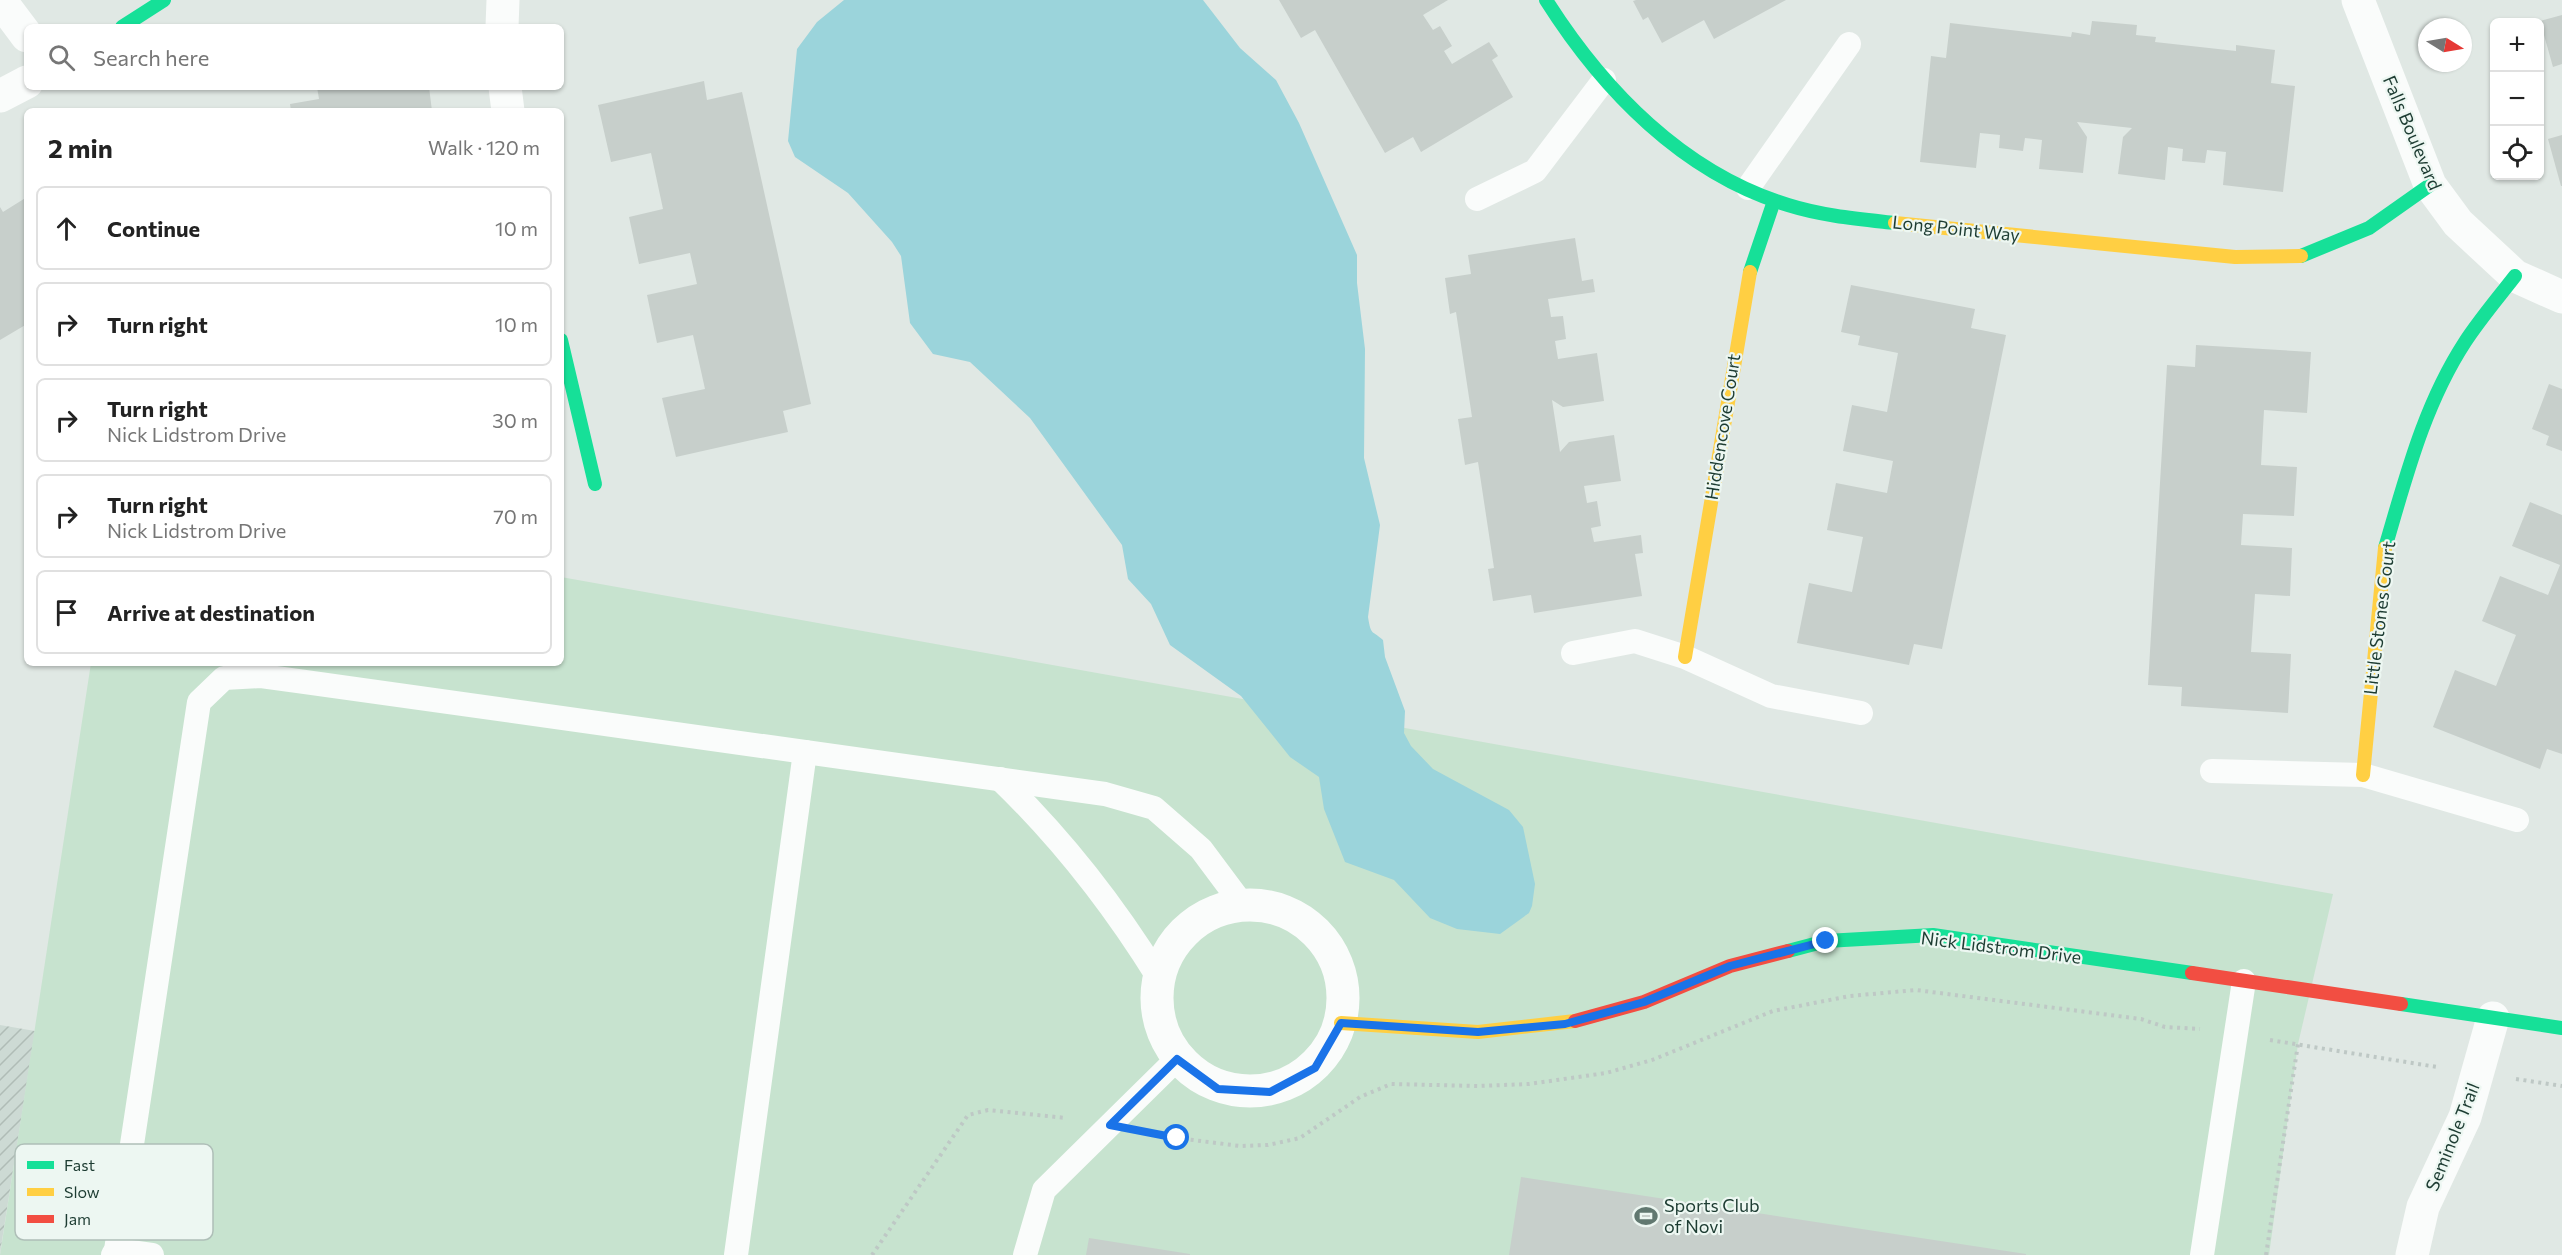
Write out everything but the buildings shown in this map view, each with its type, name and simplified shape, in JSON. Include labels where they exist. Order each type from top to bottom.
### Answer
[{"type":"street","points":[[127,24],[164,0]]},
{"type":"street","points":[[502,24],[503,0]]},
{"type":"street","name":"Long Point Way","points":[[1546,0],[1578,49],[1604,80],[1624,101],[1674,143],[1721,176],[1774,201],[1836,217],[2235,257],[2305,256],[2369,228],[2430,185]]},
{"type":"street","name":"Falls Boulevard","points":[[2358,0],[2430,185],[2458,223],[2515,276]]},
{"type":"street","points":[[3,4],[24,32]]},
{"type":"street","points":[[0,96],[24,84]]},
{"type":"street","points":[[505,90],[508,108]]},
{"type":"street","name":"Hiddencove Court","points":[[1685,657],[1746,284],[1774,201]]},
{"type":"street","points":[[2515,276],[2562,297]]},
{"type":"street","name":"Little Stones Court","points":[[2363,775],[2384,553],[2414,449],[2437,393],[2464,342],[2515,276]]},
{"type":"street","points":[[564,353],[595,484]]},
{"type":"street","points":[[1242,904],[1278,908],[1310,925],[1333,953],[1343,987],[1341,1023],[1315,1068],[1270,1092],[1218,1089],[1177,1059],[1158,1020],[1158,977],[1174,941],[1204,915],[1242,904]]},
{"type":"street","name":"Nick Lidstrom Drive","points":[[1341,1023],[1478,1032],[1565,1024],[1644,1002],[1730,966],[1826,941],[1933,935],[2562,1028]]},
{"type":"street","name":"Seminole Trail","points":[[2412,1255],[2423,1207],[2464,1116],[2493,1018]]},
{"type":"lane","points":[[1748,188],[1849,44]]},
{"type":"lane","points":[[1477,200],[1535,171],[1604,80]]},
{"type":"lane","points":[[1573,653],[1635,641],[1685,657],[1771,696],[1861,712]]},
{"type":"lane","points":[[132,1144],[200,702],[224,678],[272,678],[1105,794],[1154,808],[1202,849],[1242,904]]},
{"type":"lane","points":[[736,1255],[805,752]]},
{"type":"lane","points":[[2212,771],[2363,775],[2517,820]]},
{"type":"lane","points":[[1000,779],[1043,823],[1136,941],[1158,977]]},
{"type":"lane","points":[[2202,1255],[2244,981]]},
{"type":"lane","points":[[1025,1255],[1044,1190],[1177,1059]]},
{"type":"lane","points":[[115,1252],[152,1255]]},
{"type":"path","points":[[872,1255],[968,1115],[997,1110],[1110,1125],[1177,1138],[1240,1146],[1268,1145],[1300,1138],[1360,1097],[1391,1084],[1478,1086],[1529,1084],[1606,1073],[1652,1060],[1773,1011],[1850,996],[1916,990],[2141,1019],[2165,1027],[2235,1034],[2562,1086]]},
{"type":"path","points":[[2266,1255],[2298,1044]]},
{"type":"shaded area","points":[[0,1025],[35,1031],[17,1144],[15,1144],[15,1158],[0,1253]]},
{"type":"green space","points":[[564,578],[2333,894],[2298,1044],[2269,1255],[0,1255],[15,1157],[15,1240],[213,1240],[213,1144],[17,1144],[91,666],[564,666]]},
{"type":"water","points":[[844,0],[1203,0],[1240,48],[1276,80],[1299,123],[1357,255],[1357,283],[1365,349],[1364,458],[1380,525],[1368,617],[1370,627],[1372,632],[1383,640],[1385,657],[1405,711],[1404,733],[1411,746],[1433,769],[1509,810],[1523,827],[1535,884],[1529,913],[1500,934],[1457,929],[1430,918],[1394,880],[1345,862],[1324,809],[1319,777],[1290,757],[1241,696],[1170,645],[1151,604],[1128,579],[1122,545],[1030,418],[970,362],[933,354],[910,323],[901,256],[892,242],[848,193],[795,157],[788,141],[797,49],[817,22]]},
{"type":"traffic: fast","points":[[127,24],[164,0]]},
{"type":"traffic: fast","points":[[1546,0],[1593,66],[1620,96],[1680,150],[1714,172],[1750,191],[1801,209],[1841,217],[1895,223]]},
{"type":"traffic: fast","points":[[2301,256],[2369,228],[2430,185]]},
{"type":"traffic: fast","points":[[1750,272],[1774,201]]},
{"type":"traffic: fast","points":[[2385,548],[2418,442],[2438,391],[2465,342],[2515,276]]},
{"type":"traffic: fast","points":[[564,353],[595,484]]},
{"type":"traffic: fast","points":[[1788,951],[1826,941],[1933,935],[2192,973]]},
{"type":"traffic: fast","points":[[2401,1004],[2562,1028]]},
{"type":"traffic: slow","points":[[1895,223],[2235,257],[2301,256]]},
{"type":"traffic: slow","points":[[1685,657],[1750,272]]},
{"type":"traffic: slow","points":[[2363,775],[2385,548]]},
{"type":"traffic: slow","points":[[1341,1023],[1478,1032],[1575,1021]]},
{"type":"traffic: jam","points":[[1575,1021],[1644,1002],[1730,966],[1788,951]]},
{"type":"traffic: jam","points":[[2192,973],[2401,1004]]},
{"type":"place","name":"Sports Club of Novi","points":[[1646,1216]]},
{"type":"route","points":[[1177,1138],[1110,1125],[1177,1059],[1218,1089],[1270,1092],[1315,1068],[1341,1023],[1478,1032],[1565,1024],[1644,1002],[1730,966],[1826,941]]}]
